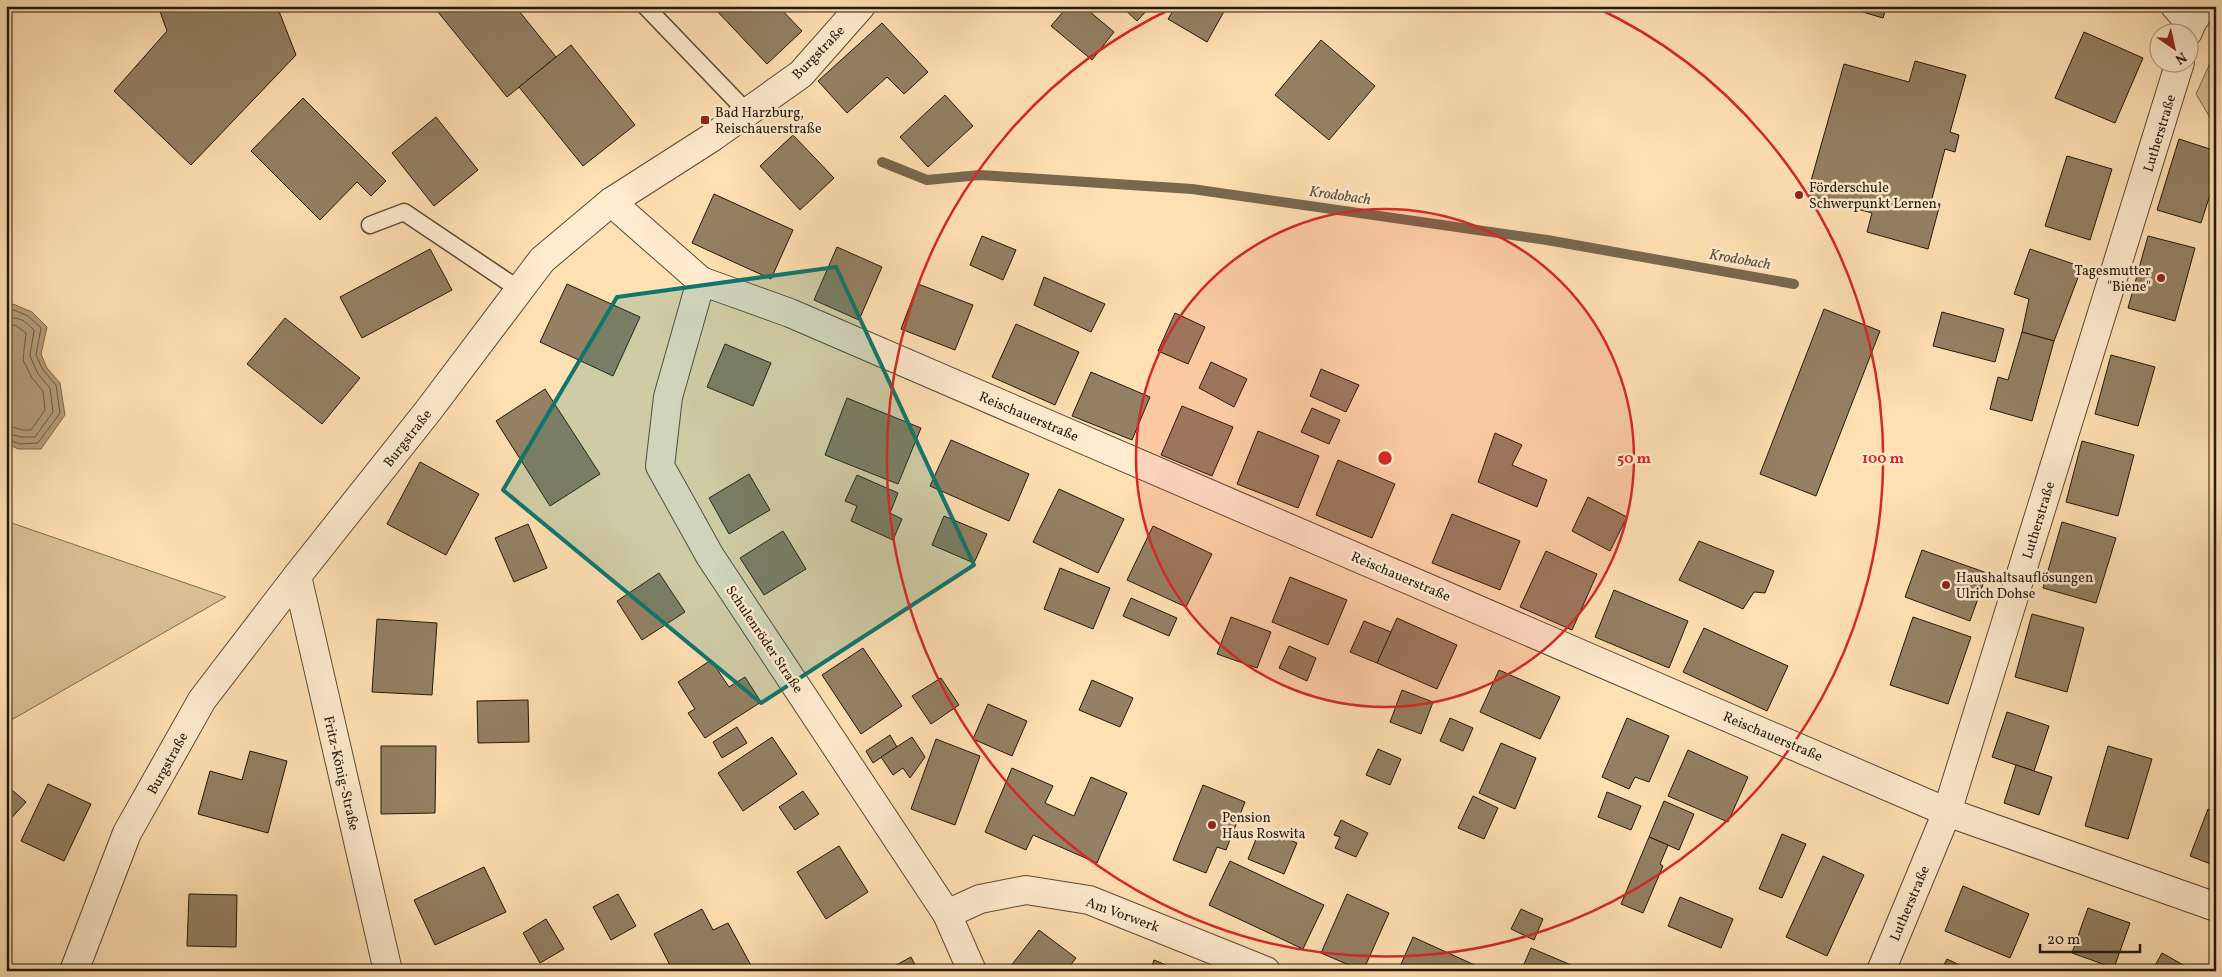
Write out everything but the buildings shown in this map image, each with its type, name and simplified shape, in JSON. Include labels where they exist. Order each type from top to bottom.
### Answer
[{"type":"street","name":"Burgstraße","points":[[74,971],[132,825],[202,700],[297,576],[428,411],[542,260],[611,202],[801,74],[861,6]]},
{"type":"street","name":"Lutherstraße","points":[[1881,971],[1948,812],[2177,72]]},
{"type":"street","name":"Reischauerstraße","points":[[611,202],[701,281],[808,321],[1948,812],[2216,907]]},
{"type":"street","name":"Schulenröder Straße","points":[[701,281],[668,397],[660,466],[710,556],[947,914],[972,971]]},
{"type":"street","name":"Fritz-König-Straße","points":[[297,576],[388,971]]},
{"type":"street","name":"Am Vorwerk","points":[[947,914],[980,899],[1026,890],[1089,900],[1266,971]]},
{"type":"lane","points":[[645,6],[747,112]]},
{"type":"lane","points":[[370,225],[404,212],[520,290]]},
{"type":"highlighted area","points":[[836,267],[974,565],[761,703],[503,490],[617,297]]},
{"type":"shaded area","points":[[2216,50],[2216,128],[2196,94]]},
{"type":"shaded area","points":[[6,521],[226,597],[6,723]]},
{"type":"water","points":[[13,304],[32,312],[47,327],[41,354],[47,368],[60,383],[65,415],[41,449],[18,449],[6,443],[6,308]]},
{"type":"waterway","name":"Krodobach","points":[[882,162],[927,180],[980,175],[1192,189],[1547,240],[1794,284]]},
{"type":"place","name":"Bad Harzburg, Reischauerstraße","points":[[705,120]]},
{"type":"place","name":"Förderschule Schwerpunkt Lernen","points":[[1799,195]]},
{"type":"place","name":"Tagesmutter \"Biene\"","points":[[2161,278]]},
{"type":"place","name":"Haushaltsauflösungen Ulrich Dohse","points":[[1946,585]]},
{"type":"place","name":"Pension Haus Roswita","points":[[1212,825]]}]
